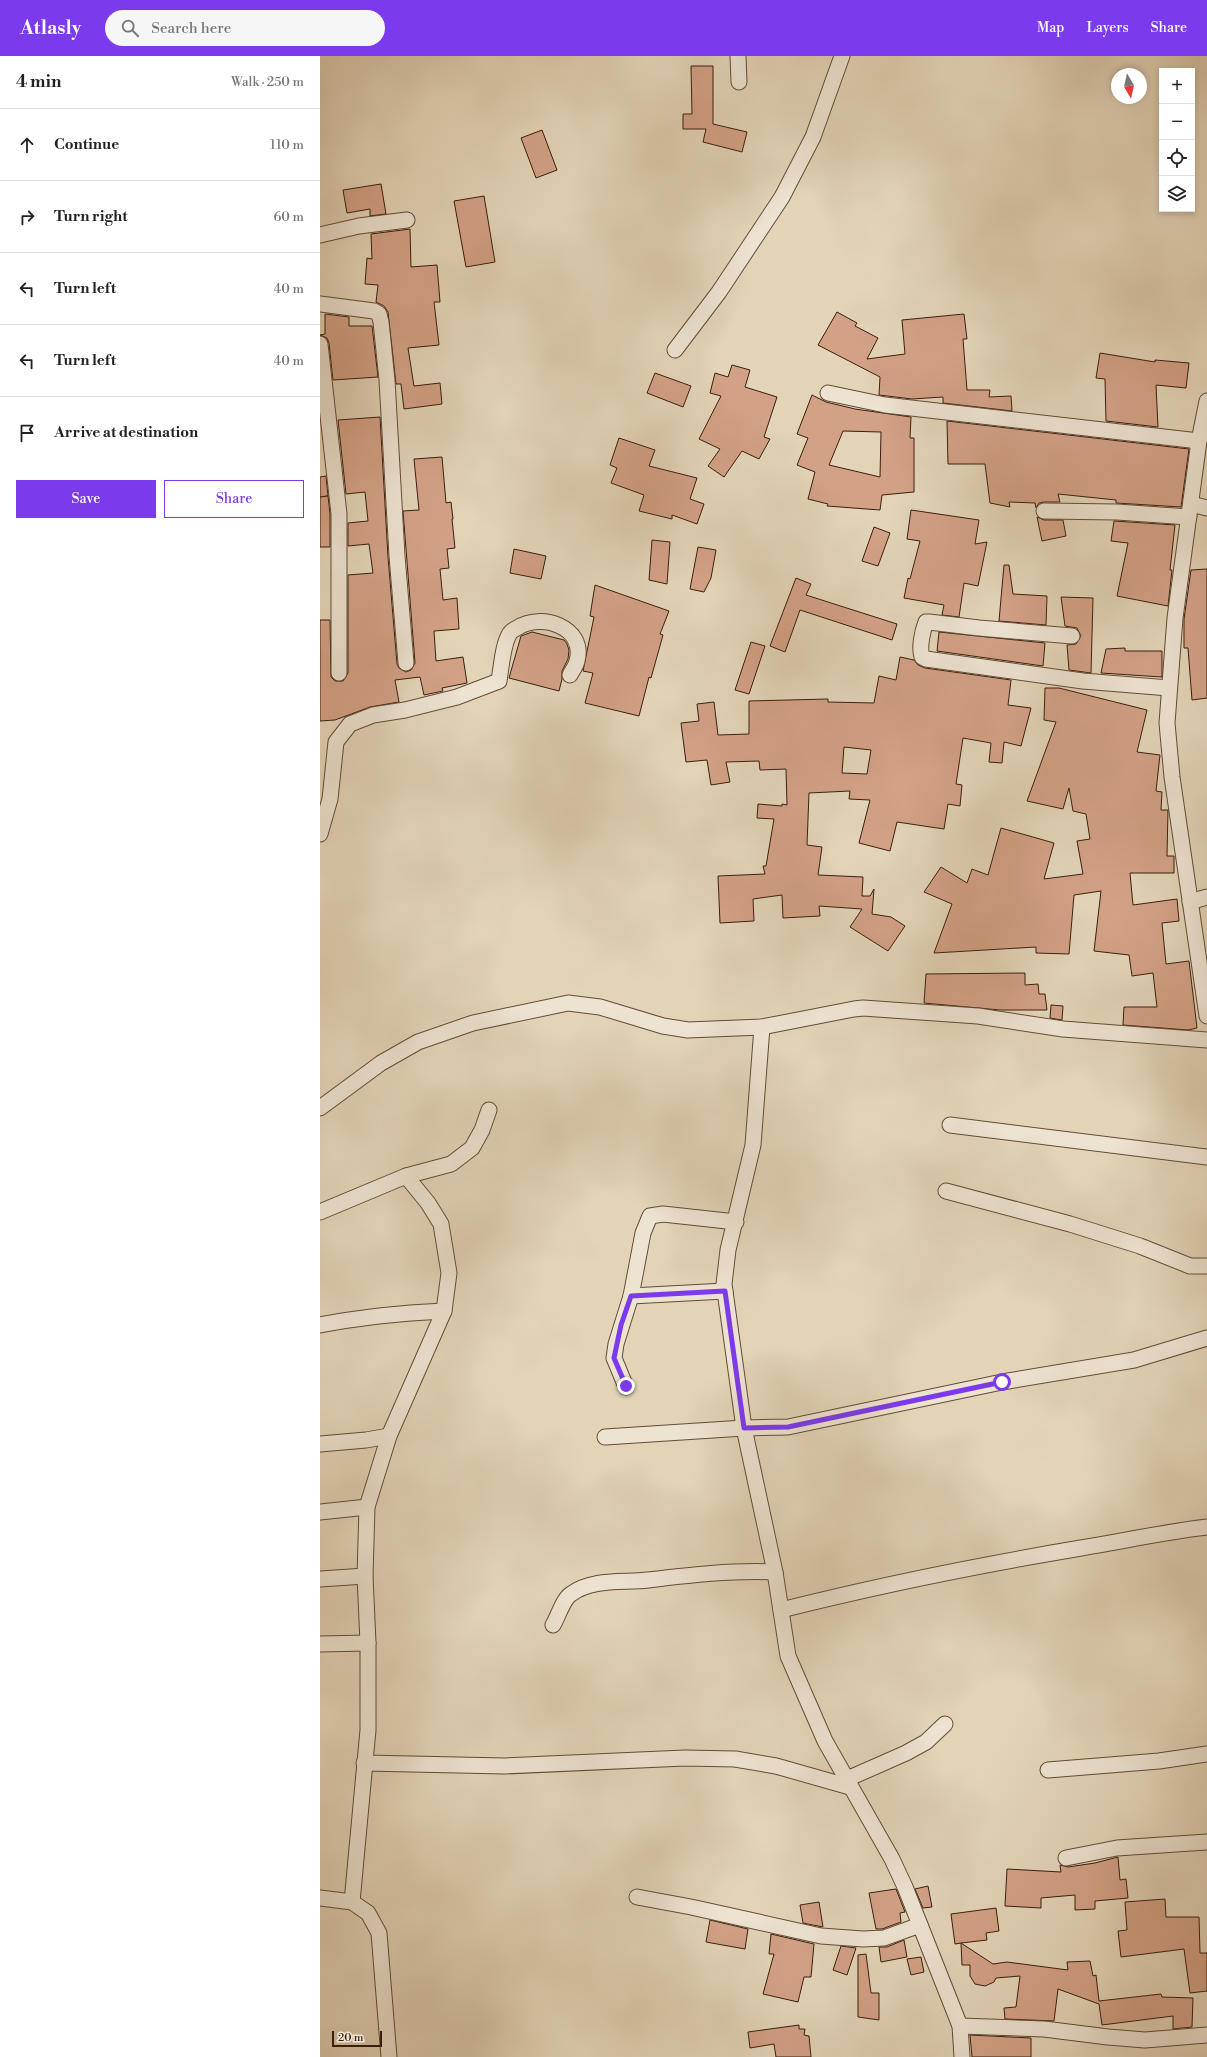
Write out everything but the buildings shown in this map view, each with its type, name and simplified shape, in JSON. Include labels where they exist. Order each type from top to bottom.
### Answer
[{"type":"street","points":[[738,56],[739,82]]},
{"type":"street","points":[[675,350],[719,292],[782,197],[813,137],[842,56]]},
{"type":"street","points":[[320,235],[359,226],[407,220]]},
{"type":"street","points":[[320,304],[374,311],[379,314],[381,322],[387,380],[397,556],[406,663]]},
{"type":"street","points":[[320,344],[339,514],[339,673]]},
{"type":"street","points":[[828,393],[885,405],[1199,441]]},
{"type":"street","points":[[1207,400],[1199,441],[1174,618],[1168,688],[1167,723],[1172,777],[1190,902],[1205,984],[1207,1016]]},
{"type":"street","points":[[1044,511],[1190,511],[1207,508]]},
{"type":"street","points":[[320,834],[330,800],[336,742],[350,724],[373,715],[405,710],[457,697],[499,681],[510,632],[524,623],[539,620],[553,622],[566,629],[574,638],[577,647],[577,661],[570,675]]},
{"type":"street","points":[[1072,636],[926,622],[920,652],[922,657],[926,659],[1017,673],[1090,682],[1168,688]]},
{"type":"street","points":[[1190,902],[1207,897]]},
{"type":"street","points":[[320,1108],[381,1063],[418,1042],[473,1023],[568,1003],[600,1007],[663,1026],[688,1030],[762,1026],[863,1008],[978,1016],[1063,1028],[1207,1040]]},
{"type":"street","points":[[762,1026],[753,1145],[724,1271],[725,1291],[744,1428],[775,1572],[788,1656],[825,1741],[892,1859],[960,2026],[962,2057]]},
{"type":"street","points":[[320,1212],[406,1176],[451,1164],[472,1148],[482,1130],[489,1110]]},
{"type":"street","points":[[950,1125],[1207,1157]]},
{"type":"street","points":[[352,1902],[368,1730],[368,1643],[365,1576],[367,1507],[389,1436],[444,1311],[448,1273],[441,1224],[428,1203],[406,1176]]},
{"type":"street","points":[[946,1191],[1070,1224],[1140,1246],[1190,1266],[1207,1266]]},
{"type":"street","points":[[626,1386],[614,1358],[621,1325],[631,1296],[643,1233],[650,1216],[663,1214],[736,1222]]},
{"type":"street","points":[[631,1296],[725,1291]]},
{"type":"street","points":[[320,1325],[353,1318],[444,1311]]},
{"type":"street","points":[[605,1437],[744,1428],[788,1427],[1002,1382],[1134,1360],[1207,1338]]},
{"type":"street","points":[[320,1444],[389,1436]]},
{"type":"street","points":[[320,1512],[367,1507]]},
{"type":"street","points":[[781,1610],[862,1590],[954,1571],[1169,1532],[1207,1527]]},
{"type":"street","points":[[553,1626],[569,1595],[581,1587],[603,1583],[647,1580],[683,1575],[747,1571],[775,1572]]},
{"type":"street","points":[[320,1579],[365,1576]]},
{"type":"street","points":[[320,1644],[368,1643]]},
{"type":"street","points":[[364,1763],[505,1766],[685,1758],[735,1759],[776,1766],[849,1783],[926,1742],[945,1724]]},
{"type":"street","points":[[1048,1770],[1207,1754]]},
{"type":"street","points":[[1066,1858],[1117,1848],[1207,1842]]},
{"type":"street","points":[[637,1897],[691,1907],[821,1936],[863,1939],[884,1938],[920,1925]]},
{"type":"street","points":[[320,1898],[352,1902],[368,1913],[379,1933],[389,2057]]},
{"type":"street","points":[[960,2026],[1044,2029],[1145,2040],[1207,2035]]},
{"type":"route","points":[[626,1386],[614,1358],[621,1325],[631,1296],[725,1291],[744,1428],[758,1429],[788,1427],[875,1410],[935,1395],[1002,1382]]}]
